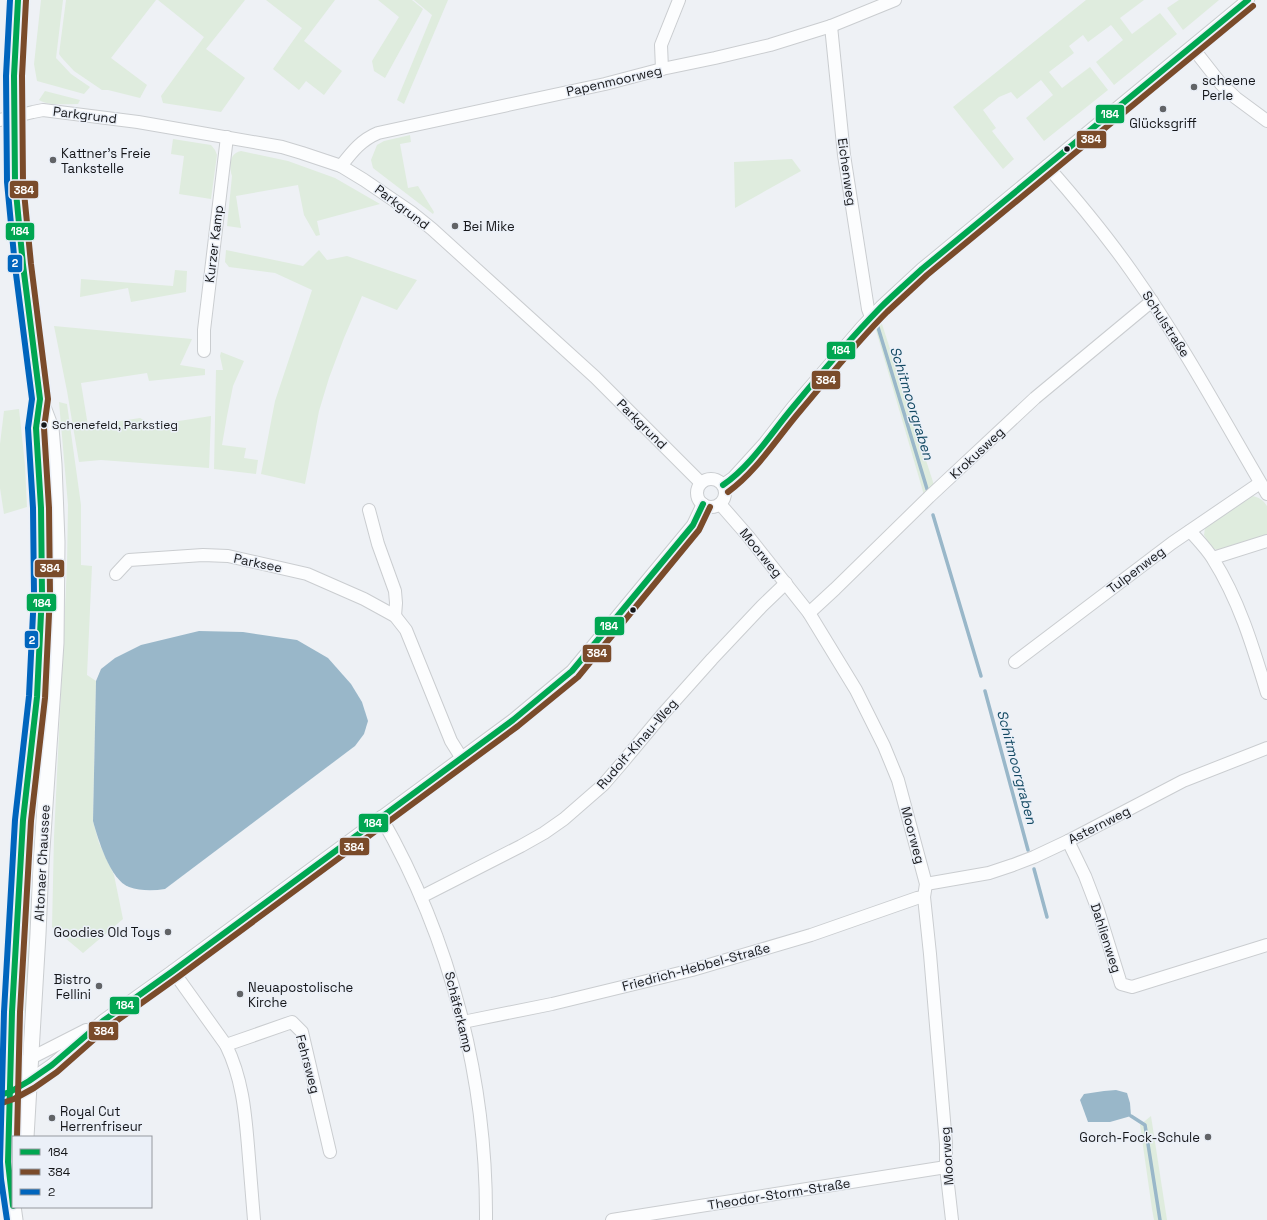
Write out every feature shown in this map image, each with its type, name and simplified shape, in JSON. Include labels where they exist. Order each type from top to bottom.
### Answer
[{"type":"main road","name":"Altonaer Chaussee","points":[[18,0],[14,76],[7,118],[40,399],[51,428],[56,508],[57,593],[53,696],[41,864],[38,941],[26,1136]]},
{"type":"main road","name":"Altonaer Chaussee","points":[[12,1199],[4,1121],[5,1072],[12,1012],[23,820],[37,697],[41,626],[41,508],[36,428],[40,399]]},
{"type":"main road","name":"Altonaer Chaussee","points":[[13,1208],[15,1220]]},
{"type":"main road","points":[[19,1220],[21,1208]]},
{"type":"street","points":[[662,69],[661,45],[679,0]]},
{"type":"street","name":"Papenmoorweg","points":[[341,166],[363,141],[378,133],[606,84],[662,69],[770,45],[831,26],[895,0]]},
{"type":"street","points":[[723,485],[733,478],[764,444],[809,388],[871,317],[922,269],[1248,0]]},
{"type":"street","name":"Eichenweg","points":[[831,26],[844,155],[868,309],[871,317]]},
{"type":"street","points":[[1192,47],[1221,84],[1236,98],[1267,121]]},
{"type":"street","name":"Parkgrund","points":[[7,118],[43,110],[111,118],[282,147],[341,166],[386,194],[412,212],[432,229],[595,377],[701,483]]},
{"type":"street","name":"Kurzer Kamp","points":[[204,351],[209,288],[227,137]]},
{"type":"street","name":"Schulstraße","points":[[1047,166],[1107,238],[1152,301],[1203,383],[1267,494]]},
{"type":"street","name":"Krokusweg","points":[[809,613],[929,497],[1035,398],[1152,301]]},
{"type":"street","points":[[708,479],[712,479],[723,485],[725,493],[720,504],[712,507],[703,504],[700,501],[697,492],[701,483],[708,479]]},
{"type":"street","name":"Tulpenweg","points":[[1015,662],[1190,531],[1260,483]]},
{"type":"street","points":[[5,1094],[29,1081],[52,1065],[103,1021],[173,972],[461,757],[513,720],[572,671],[693,525],[703,504]]},
{"type":"street","name":"Moorweg","points":[[720,504],[748,536],[809,613],[852,684],[884,746],[898,780],[926,884],[924,897],[946,1144],[946,1167],[952,1220]]},
{"type":"street","points":[[369,510],[378,544],[395,591],[395,616]]},
{"type":"street","points":[[1190,531],[1213,558],[1229,586],[1240,612],[1267,692]]},
{"type":"street","points":[[1213,558],[1267,541]]},
{"type":"street","name":"Parksee","points":[[116,574],[129,560],[204,555],[228,556],[307,574],[364,599],[395,616],[406,630],[451,741],[461,757]]},
{"type":"street","name":"Rudolf-Kinau-Weg","points":[[421,897],[521,846],[544,833],[564,819],[603,785],[662,714],[762,606],[786,583]]},
{"type":"street","name":"Asternweg","points":[[926,884],[968,877],[1013,866],[1034,858],[1183,781],[1267,748]]},
{"type":"street","name":"Schäferkamp","points":[[382,817],[394,838],[421,897],[438,940],[463,1022],[475,1081],[481,1122],[486,1194],[486,1220]]},
{"type":"street","name":"Dahlienweg","points":[[1068,841],[1096,903],[1121,984],[1132,987],[1267,945]]},
{"type":"street","name":"Friedrich-Hebbel-Straße","points":[[463,1022],[552,1004],[692,970],[810,935],[917,898],[924,897]]},
{"type":"street","points":[[173,972],[226,1045],[237,1071],[244,1102],[254,1220]]},
{"type":"street","points":[[5,1072],[103,1021]]},
{"type":"street","name":"Fehrsweg","points":[[226,1045],[292,1022],[302,1032],[330,1152]]},
{"type":"street","points":[[5,1072],[29,1081]]},
{"type":"street","name":"Theodor-Storm-Straße","points":[[612,1220],[946,1167]]},
{"type":"green space","points":[[41,0],[63,0],[56,58],[71,74],[90,87],[84,94],[37,81],[34,64]]},
{"type":"green space","points":[[66,0],[156,0],[111,58],[147,85],[140,98],[108,90],[102,90],[74,71],[62,58],[59,54]]},
{"type":"green space","points":[[158,0],[245,0],[206,49],[245,78],[221,112],[163,103],[161,96],[204,37]]},
{"type":"green space","points":[[266,0],[335,0],[304,41],[342,71],[324,95],[306,81],[299,90],[273,69],[302,28]]},
{"type":"green space","points":[[378,0],[412,0],[423,9],[385,78],[374,71],[372,61],[399,17]]},
{"type":"green space","points":[[414,0],[448,0],[404,104],[397,100],[432,15]]},
{"type":"green space","points":[[1086,0],[1144,0],[1120,18],[1132,34],[1160,13],[1177,34],[1114,85],[1096,62],[1123,40],[1111,25],[1088,42],[1083,35],[1069,46],[1074,53],[1049,72],[1062,88],[1090,67],[1108,90],[1044,141],[1026,118],[1053,95],[1041,80],[1017,99],[1011,92],[999,97],[983,110],[996,128],[992,131],[1014,159],[1003,169],[953,107]]},
{"type":"green space","points":[[1179,0],[1219,0],[1183,30],[1167,8]]},
{"type":"green space","points":[[45,91],[80,100],[78,104],[43,102],[39,100]]},
{"type":"green space","points":[[410,135],[411,142],[400,144],[408,188],[418,186],[434,212],[433,214],[373,168],[371,160],[377,145],[384,141]]},
{"type":"green space","points":[[173,139],[211,145],[215,150],[217,155],[211,199],[179,194],[184,156],[171,154]]},
{"type":"green space","points":[[241,151],[288,161],[335,178],[380,204],[317,221],[320,235],[316,236],[304,215],[298,185],[236,196],[241,228],[227,226],[232,176],[230,165],[234,154]]},
{"type":"green space","points":[[792,159],[801,171],[735,208],[734,162]]},
{"type":"green space","points":[[226,250],[303,266],[319,250],[327,260],[347,256],[417,280],[397,310],[362,296],[329,378],[319,411],[305,484],[261,474],[275,401],[312,290],[275,273],[229,267],[225,262]]},
{"type":"green space","points":[[175,270],[187,271],[186,292],[131,302],[128,288],[80,297],[81,279],[173,286]]},
{"type":"green space","points":[[881,321],[934,485],[924,495],[875,327]]},
{"type":"green space","points":[[54,326],[192,339],[180,365],[205,369],[205,375],[149,381],[147,373],[81,383],[88,426],[140,418],[153,425],[211,416],[209,468],[101,460],[79,462]]},
{"type":"green space","points":[[221,352],[244,361],[233,386],[222,445],[246,448],[244,458],[258,460],[256,474],[214,469],[216,370],[223,370],[220,356]]},
{"type":"green space","points":[[59,402],[67,404],[81,505],[81,565],[92,566],[87,675],[96,681],[93,821],[99,843],[114,875],[123,919],[83,953],[52,927],[54,837],[67,565],[68,505]]},
{"type":"green space","points":[[19,409],[25,465],[27,507],[4,514],[0,488],[0,444],[4,411]]},
{"type":"green space","points":[[1252,496],[1261,499],[1267,506],[1267,535],[1225,549],[1217,550],[1212,548],[1204,535],[1205,528],[1209,522]]},
{"type":"green space","points":[[36,775],[28,1014],[22,1013],[29,829]]},
{"type":"green space","points":[[1151,1116],[1167,1220],[1154,1220],[1152,1209],[1140,1125]]},
{"type":"water","points":[[199,631],[243,632],[297,640],[328,658],[351,684],[362,702],[368,721],[364,734],[355,746],[165,889],[147,890],[129,887],[122,883],[111,868],[98,838],[93,821],[96,681],[101,669],[115,658],[141,645]]},
{"type":"water","points":[[1116,1090],[1127,1093],[1130,1103],[1131,1116],[1110,1122],[1088,1122],[1080,1100],[1084,1094]]},
{"type":"waterway","name":"Schitmoorgraben","points":[[877,324],[927,489]]},
{"type":"waterway","name":"Schitmoorgraben","points":[[933,515],[981,676]]},
{"type":"waterway","name":"Schitmoorgraben","points":[[985,691],[1028,850]]},
{"type":"waterway","name":"Schitmoorgraben","points":[[1034,869],[1047,917]]},
{"type":"waterway","name":"Schitmoorgraben","points":[[1131,1116],[1145,1125],[1160,1220]]},
{"type":"transit line","name":"2","points":[[7,1220],[0,1162],[4,1012],[15,820],[29,696],[34,593],[33,508],[28,428],[32,399],[15,266],[7,182],[6,76],[10,0]]},
{"type":"transit line","name":"184","points":[[12,1197],[8,1162],[12,1012],[23,820],[37,697],[42,593],[41,508],[36,428],[40,399],[23,265],[15,182],[14,76],[18,0]]},
{"type":"transit line","name":"384","points":[[17,1136],[20,1012],[31,821],[45,698],[50,593],[49,508],[44,428],[48,399],[31,264],[23,182],[22,76],[26,0]]},
{"type":"transit line","name":"184","points":[[723,485],[743,468],[761,448],[836,356],[895,293],[922,269],[1248,0]]},
{"type":"transit line","name":"384","points":[[728,492],[758,464],[843,360],[887,312],[927,275],[1253,6]]},
{"type":"transit line","name":"184","points":[[0,1095],[10,1092],[52,1065],[103,1021],[513,720],[572,671],[693,525],[703,504]]},
{"type":"transit line","name":"384","points":[[2,1103],[14,1099],[34,1088],[57,1072],[108,1027],[518,726],[578,677],[699,530],[710,507]]},
{"type":"place","name":"scheene Perle","points":[[1194,87]]},
{"type":"place","name":"Glücksgriff","points":[[1163,109]]},
{"type":"place","name":"Kattner's Freie Tankstelle","points":[[53,160]]},
{"type":"place","name":"Bei Mike","points":[[455,226]]},
{"type":"place","name":"Schenefeld, Parkstieg","points":[[44,425]]},
{"type":"place","name":"Goodies Old Toys","points":[[168,932]]},
{"type":"place","name":"Bistro Fellini","points":[[99,986]]},
{"type":"place","name":"Neuapostolische Kirche","points":[[240,994]]},
{"type":"place","name":"Royal Cut Herrenfriseur","points":[[52,1118]]},
{"type":"place","name":"Gorch-Fock-Schule","points":[[1208,1137]]}]
